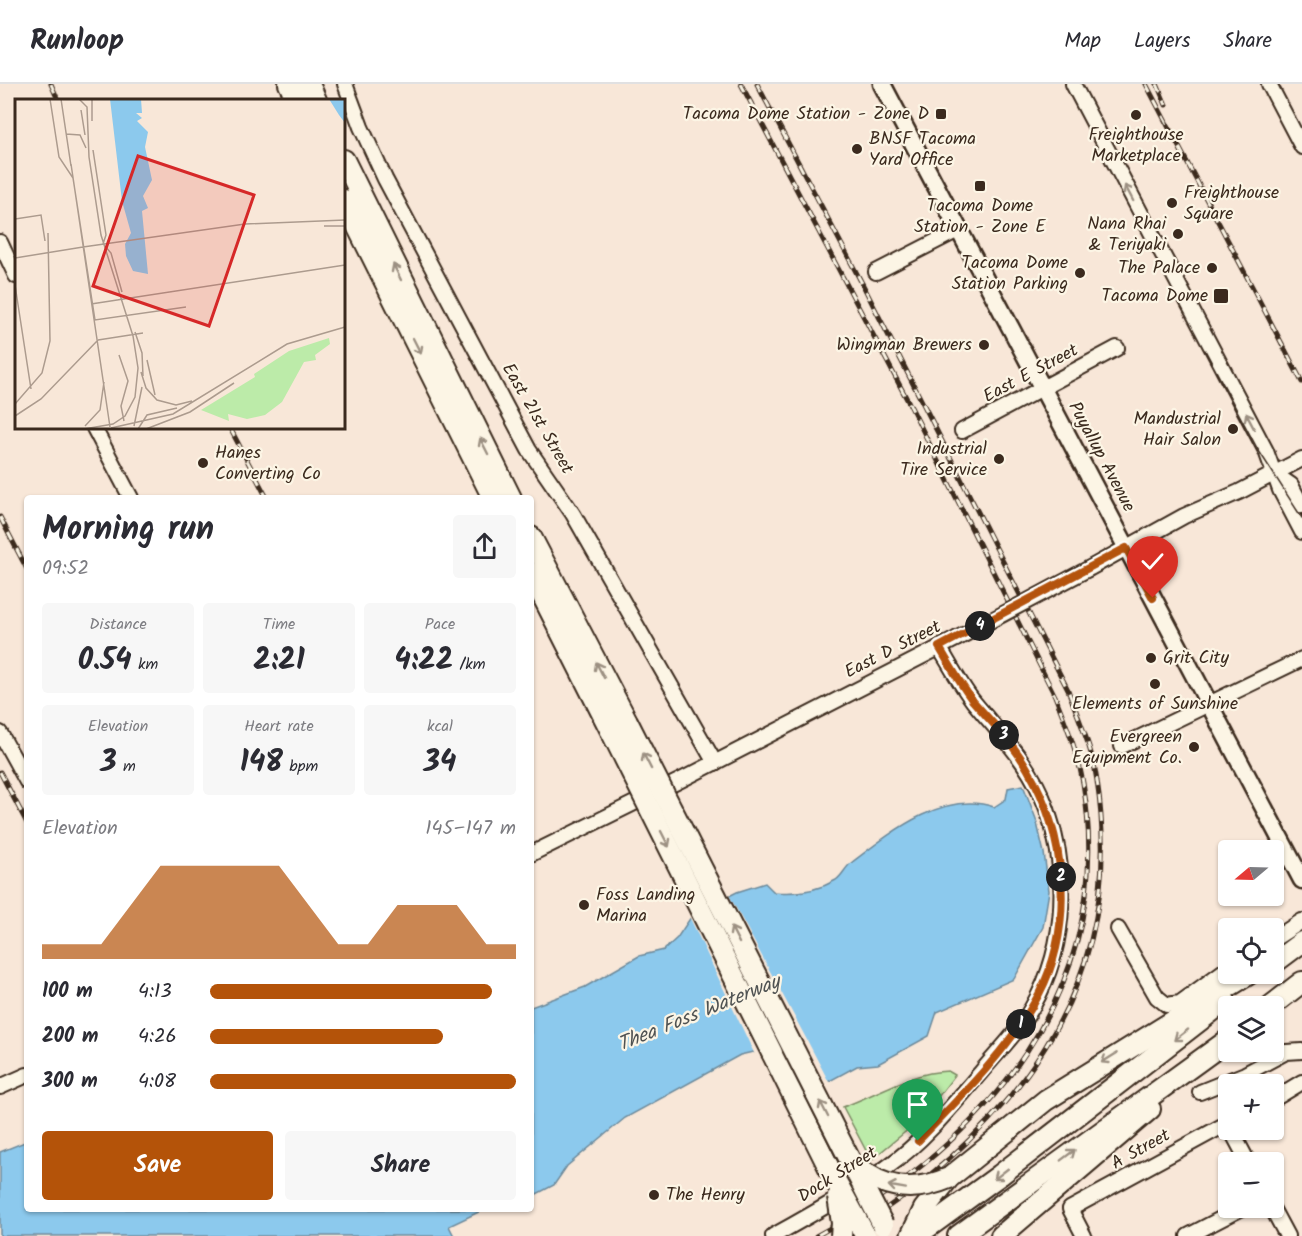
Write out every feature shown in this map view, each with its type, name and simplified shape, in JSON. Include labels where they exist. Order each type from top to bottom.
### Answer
[{"type":"highway","points":[[289,84],[296,99]]},
{"type":"highway","points":[[309,84],[316,99]]},
{"type":"highway","points":[[345,162],[510,495]]},
{"type":"highway","points":[[345,202],[492,495]]},
{"type":"highway","points":[[534,543],[832,1174],[865,1236]]},
{"type":"highway","points":[[534,578],[619,726],[886,1232]]},
{"type":"highway","points":[[1284,952],[1302,941]]},
{"type":"highway","points":[[1284,955],[1302,941]]},
{"type":"highway","points":[[1284,996],[1302,982]]},
{"type":"highway","points":[[911,1236],[924,1209],[949,1178],[1059,1090],[1233,984]]},
{"type":"highway","points":[[916,1236],[1247,984]]},
{"type":"highway","points":[[958,1236],[1105,1138],[1218,1048]]},
{"type":"highway","points":[[1001,1236],[1105,1138]]},
{"type":"highway","points":[[850,1161],[875,1180],[902,1189],[927,1186],[949,1178]]},
{"type":"highway","points":[[832,1174],[841,1214],[841,1236]]},
{"type":"main road","name":"Puyallup Avenue","points":[[882,84],[1302,880]]},
{"type":"street","name":"East 21st Street","points":[[345,84],[361,128],[385,179],[529,450],[573,514],[722,760]]},
{"type":"street","points":[[1073,84],[1266,452],[1302,532]]},
{"type":"street","points":[[1269,84],[1302,147]]},
{"type":"street","points":[[876,272],[958,230]]},
{"type":"street","points":[[0,242],[15,274]]},
{"type":"street","name":"East E Street","points":[[962,431],[1117,348]]},
{"type":"street","points":[[95,429],[129,495]]},
{"type":"street","name":"East D Street","points":[[534,853],[722,760],[1090,568],[1184,516],[1302,459]]},
{"type":"street","points":[[1275,474],[1291,485],[1302,506]]},
{"type":"street","name":"Dock Street","points":[[773,1236],[887,1167],[918,1141],[950,1109],[1025,1020],[1048,973],[1059,927],[1062,895],[1060,870],[1047,809],[1014,747],[973,700],[939,647]]},
{"type":"street","points":[[1122,746],[1302,659]]},
{"type":"street","points":[[0,733],[24,777]]},
{"type":"street","points":[[1284,933],[1302,921]]},
{"type":"street","points":[[1118,929],[1157,997],[1167,1005],[1180,1003],[1218,975]]},
{"type":"street","points":[[1200,1092],[1245,1074],[1286,1052],[1302,1051]]},
{"type":"street","points":[[0,1086],[24,1076]]},
{"type":"street","points":[[1284,1093],[1302,1082]]},
{"type":"street","name":"A Street","points":[[1084,1236],[1070,1209],[1218,1131]]},
{"type":"street","points":[[1188,1236],[1223,1218]]},
{"type":"street","points":[[1277,1218],[1287,1236]]},
{"type":"green space","points":[[948,1071],[955,1075],[921,1119],[871,1160],[843,1107],[908,1079]]},
{"type":"water","name":"Thea Foss Waterway","points":[[1023,785],[1036,819],[1044,853],[1049,891],[1043,927],[1014,979],[937,1012],[929,1036],[878,1064],[857,1066],[826,1083],[753,1052],[740,1055],[625,1118],[567,1166],[554,1185],[534,1195],[534,1006],[585,987],[639,956],[664,950],[677,938],[693,914],[737,892],[765,883],[774,892],[790,893],[821,887],[836,880],[851,863],[882,839],[918,817],[955,804],[975,803],[994,807],[1006,799],[1008,788]]},
{"type":"water","points":[[24,1142],[24,1212],[479,1212],[449,1226],[454,1236],[0,1236],[0,1152]]},
{"type":"pier","points":[[728,893],[830,1084],[825,1086],[801,1080],[782,1065],[755,1055],[688,914]]},
{"type":"tram line","points":[[1205,350],[1257,448],[1302,518]]},
{"type":"railway","points":[[51,84],[58,99]]},
{"type":"railway","points":[[741,84],[909,403],[1055,696],[1081,772],[1089,858],[1080,927],[1059,992],[1027,1052],[985,1106],[935,1155],[878,1198],[816,1236]]},
{"type":"railway","points":[[757,84],[865,289],[1068,690],[1089,746],[1097,781],[1102,856],[1094,925],[1075,989],[1045,1047],[1006,1101],[959,1150],[905,1195],[845,1236]]},
{"type":"railway","points":[[1146,84],[1302,382]]},
{"type":"railway","points":[[1157,84],[1166,105]]},
{"type":"railway","points":[[231,429],[265,495]]},
{"type":"railway","points":[[0,517],[24,563]]},
{"type":"railway","points":[[0,772],[24,817]]},
{"type":"place","name":"Tacoma Dome Station - Zone D","points":[[941,114]]},
{"type":"place","name":"Freighthouse Marketplace","points":[[1136,115]]},
{"type":"place","name":"BNSF Tacoma Yard Office","points":[[857,149]]},
{"type":"place","name":"Tacoma Dome Station - Zone E","points":[[980,186]]},
{"type":"place","name":"Freighthouse Square","points":[[1172,203]]},
{"type":"place","name":"Nana Rhai & Teriyaki","points":[[1178,234]]},
{"type":"place","name":"The Palace","points":[[1212,268]]},
{"type":"place","name":"Tacoma Dome Station Parking","points":[[1080,273]]},
{"type":"place","name":"Tacoma Dome","points":[[1221,296]]},
{"type":"place","name":"Wingman Brewers","points":[[984,345]]},
{"type":"place","name":"Mandustrial Hair Salon","points":[[1233,429]]},
{"type":"place","name":"Industrial Tire Service","points":[[999,459]]},
{"type":"place","name":"Hanes Converting Co","points":[[203,463]]},
{"type":"place","name":"Grit City","points":[[1151,658]]},
{"type":"place","name":"Elements of Sunshine","points":[[1155,684]]},
{"type":"place","name":"Evergreen Equipment Co.","points":[[1194,747]]},
{"type":"place","name":"Foss Landing Marina","points":[[584,905]]},
{"type":"place","name":"The Henry","points":[[654,1195]]},
{"type":"route","points":[[918,1141],[950,1109],[1025,1020],[1039,994],[1054,953],[1062,895],[1058,849],[1039,790],[1014,747],[973,700],[939,647],[1126,548],[1153,598]]}]
